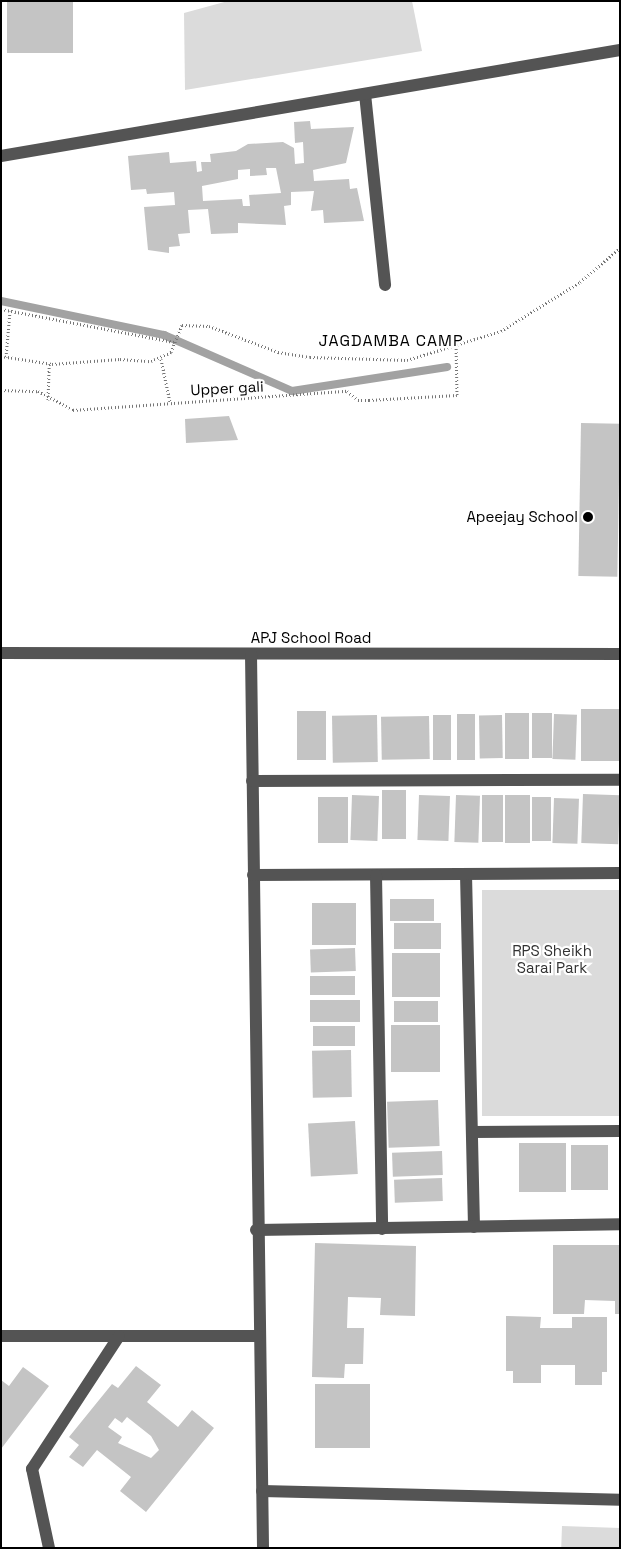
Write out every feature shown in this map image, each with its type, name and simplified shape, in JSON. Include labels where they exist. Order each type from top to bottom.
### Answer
[{"type":"street","points":[[1,156],[620,50]]},
{"type":"street","points":[[365,94],[385,285]]},
{"type":"street","name":"APJ School Road","points":[[1,653],[620,654]]},
{"type":"street","points":[[251,654],[257,1336],[263,1548]]},
{"type":"street","points":[[252,781],[620,780]]},
{"type":"street","points":[[253,875],[620,873]]},
{"type":"street","points":[[376,874],[382,1229]]},
{"type":"street","points":[[466,874],[474,1227]]},
{"type":"street","points":[[472,1132],[620,1131]]},
{"type":"street","points":[[256,1230],[620,1224]]},
{"type":"street","points":[[1,1336],[257,1336]]},
{"type":"street","points":[[49,1548],[32,1469],[119,1336]]},
{"type":"street","points":[[262,1491],[620,1500]]},
{"type":"path","points":[[1,356],[49,364],[161,359],[171,352],[182,325],[209,326],[278,352],[310,357],[407,360],[501,331],[580,282],[620,248]]},
{"type":"path","points":[[1,309],[174,342]]},
{"type":"path","points":[[6,357],[10,311]]},
{"type":"path","name":"Upper gali","points":[[1,390],[38,390],[48,400],[72,410],[347,391],[358,400],[456,395],[456,345]]},
{"type":"path","points":[[161,359],[170,402]]},
{"type":"path","points":[[48,400],[49,364]]},
{"type":"green space","points":[[228,1],[412,1],[422,51],[185,90],[184,13]]},
{"type":"green space","name":"RPS Sheikh Sarai Park","points":[[482,890],[620,890],[620,1116],[482,1116]]},
{"type":"green space","points":[[562,1526],[620,1528],[619,1548],[561,1548]]},
{"type":"building","points":[[7,1],[73,1],[73,53],[7,53]]},
{"type":"building","points":[[310,121],[311,129],[354,127],[346,163],[313,170],[314,181],[349,179],[350,189],[357,188],[364,221],[324,223],[323,210],[311,211],[314,191],[291,192],[291,205],[284,206],[286,225],[238,223],[238,233],[211,234],[208,209],[188,210],[190,233],[178,234],[180,246],[169,247],[169,253],[148,250],[144,207],[175,205],[174,192],[147,194],[146,189],[131,190],[128,156],[169,152],[170,163],[196,161],[197,172],[202,171],[201,162],[211,162],[210,154],[236,151],[248,144],[283,142],[294,148],[295,164],[304,163],[303,142],[295,143],[294,122]],"holes":[[[266,168],[276,168],[281,193],[249,195],[250,206],[243,206],[242,199],[203,201],[202,186],[238,179],[238,170],[250,169],[250,176],[267,175]]]},
{"type":"building","points":[[229,416],[238,440],[186,443],[185,419]]},
{"type":"building","points":[[581,423],[620,424],[617,577],[578,576]]},
{"type":"building","points":[[581,709],[620,709],[620,761],[581,761]]},
{"type":"building","points":[[297,711],[326,711],[326,760],[297,760]]},
{"type":"building","points":[[505,713],[529,713],[529,759],[505,759]]},
{"type":"building","points":[[532,713],[552,713],[552,758],[532,758]]},
{"type":"building","points":[[457,714],[475,714],[475,760],[457,760]]},
{"type":"building","points":[[554,714],[577,715],[575,760],[552,759]]},
{"type":"building","points":[[377,715],[378,762],[333,763],[332,716]]},
{"type":"building","points":[[433,715],[451,715],[451,760],[433,760]]},
{"type":"building","points":[[479,715],[502,715],[503,758],[480,758]]},
{"type":"building","points":[[429,716],[430,759],[382,760],[381,717]]},
{"type":"building","points":[[382,790],[406,790],[406,839],[382,839]]},
{"type":"building","points":[[583,794],[620,795],[618,844],[581,843]]},
{"type":"building","points":[[352,795],[379,796],[377,841],[350,840]]},
{"type":"building","points":[[419,795],[450,796],[448,841],[417,840]]},
{"type":"building","points":[[456,795],[480,796],[478,843],[454,842]]},
{"type":"building","points":[[482,795],[503,795],[503,842],[482,842]]},
{"type":"building","points":[[505,795],[530,795],[530,843],[505,843]]},
{"type":"building","points":[[318,797],[348,797],[348,843],[318,843]]},
{"type":"building","points":[[532,797],[551,797],[551,841],[532,841]]},
{"type":"building","points":[[554,798],[579,799],[577,844],[552,843]]},
{"type":"building","points":[[390,899],[434,899],[434,921],[390,921]]},
{"type":"building","points":[[312,903],[356,903],[356,945],[312,945]]},
{"type":"building","points":[[394,923],[441,923],[441,949],[394,949]]},
{"type":"building","points":[[355,948],[356,971],[311,973],[310,950]]},
{"type":"building","points":[[392,953],[440,953],[440,997],[392,997]]},
{"type":"building","points":[[310,976],[355,976],[355,995],[310,995]]},
{"type":"building","points":[[310,1000],[360,1000],[360,1022],[310,1022]]},
{"type":"building","points":[[394,1001],[438,1001],[438,1022],[394,1022]]},
{"type":"building","points":[[391,1025],[440,1025],[440,1072],[391,1072]]},
{"type":"building","points":[[313,1026],[355,1026],[355,1046],[313,1046]]},
{"type":"building","points":[[351,1050],[352,1097],[313,1098],[312,1051]]},
{"type":"building","points":[[438,1100],[440,1146],[389,1148],[387,1102]]},
{"type":"building","points":[[355,1121],[358,1174],[311,1176],[308,1123]]},
{"type":"building","points":[[519,1143],[566,1143],[566,1192],[519,1192]]},
{"type":"building","points":[[571,1145],[608,1145],[608,1190],[571,1190]]},
{"type":"building","points":[[442,1151],[443,1175],[393,1177],[392,1153]]},
{"type":"building","points":[[442,1178],[443,1201],[395,1203],[394,1180]]},
{"type":"building","points":[[315,1243],[416,1246],[415,1316],[380,1315],[381,1298],[348,1297],[347,1328],[364,1328],[363,1364],[345,1364],[344,1378],[312,1377]]},
{"type":"building","points":[[553,1245],[620,1245],[620,1314],[615,1314],[615,1301],[585,1300],[584,1314],[553,1314]]},
{"type":"building","points":[[506,1316],[541,1317],[540,1328],[572,1328],[572,1317],[607,1317],[607,1372],[602,1372],[602,1385],[575,1385],[575,1365],[541,1365],[541,1383],[513,1383],[513,1371],[506,1371]]},
{"type":"building","points":[[136,1366],[161,1385],[147,1402],[178,1427],[192,1410],[214,1428],[146,1512],[120,1491],[131,1477],[97,1450],[83,1467],[69,1457],[79,1445],[69,1437],[112,1384],[118,1388]],"holes":[[[127,1417],[151,1436],[159,1450],[151,1458],[118,1443],[122,1437],[108,1427],[115,1418],[122,1423]]]},
{"type":"building","points":[[23,1367],[49,1386],[1,1449],[1,1380],[9,1386]]},
{"type":"building","points":[[315,1384],[370,1384],[370,1448],[315,1448]]},
{"type":"waterway","points":[[1,301],[164,335],[292,391],[447,367]]},
{"type":"place","name":"Apeejay School","points":[[588,517]]},
{"type":"district","name":"JAGDAMBA CAMP","points":[[391,341]]}]
